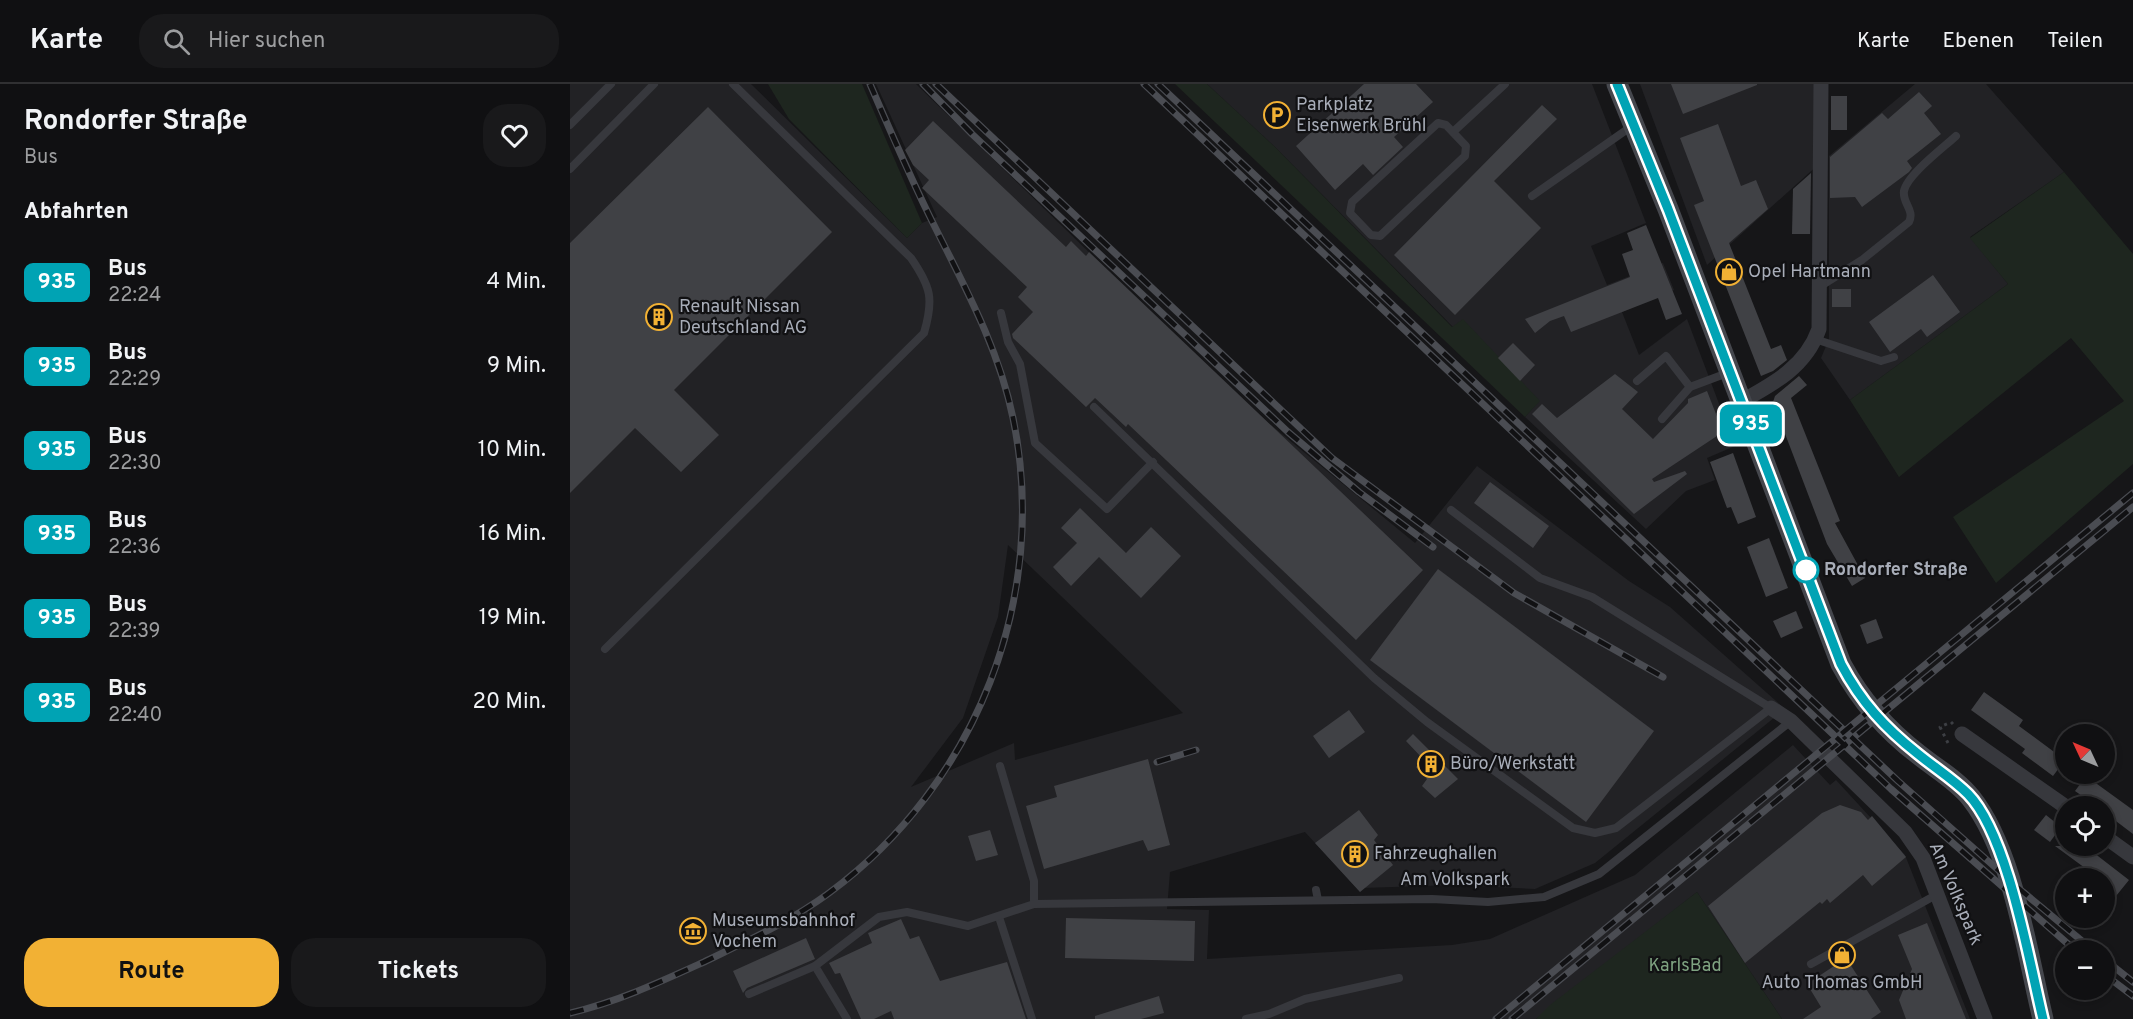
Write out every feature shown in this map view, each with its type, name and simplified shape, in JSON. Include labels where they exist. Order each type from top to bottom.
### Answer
[{"type":"main road","points":[[1617,84],[1731,371],[1834,646],[1854,689],[1885,727],[1970,795],[1983,815],[1997,844],[2011,888],[2043,1019]]},
{"type":"street","points":[[1742,401],[1774,384],[1804,359],[1819,329],[1821,84]]},
{"type":"street","name":"Am Volkspark","points":[[1771,708],[1791,721],[1905,832],[1923,858],[1985,1019]]},
{"type":"street","points":[[1962,734],[2055,799]]},
{"type":"street","points":[[2115,844],[2133,857]]},
{"type":"lane","points":[[570,125],[611,84]]},
{"type":"lane","points":[[570,169],[654,84]]},
{"type":"lane","points":[[605,649],[924,333],[932,306],[925,279],[911,258],[733,84]]},
{"type":"lane","points":[[1453,132],[1505,84]]},
{"type":"lane","points":[[1438,123],[1446,125],[1453,132],[1466,146],[1465,156],[1380,236],[1371,235],[1350,213],[1352,202],[1438,123]]},
{"type":"lane","points":[[1532,196],[1634,125]]},
{"type":"lane","points":[[1819,287],[1862,260],[1904,228],[1911,218],[1904,198],[1906,186],[1956,136]]},
{"type":"lane","points":[[1001,313],[1008,342],[1020,364],[1035,443],[1107,509],[1153,462]]},
{"type":"lane","points":[[1815,339],[1881,361],[1894,357]]},
{"type":"lane","points":[[1637,381],[1666,356],[1690,387]]},
{"type":"lane","points":[[1662,420],[1690,387],[1731,371]]},
{"type":"lane","points":[[1094,406],[1374,678],[1427,723],[1573,828],[1596,833],[1616,828],[1771,708]]},
{"type":"lane","name":"Am Volkspark","points":[[1451,510],[1540,578],[1592,597],[1771,708]]},
{"type":"lane","name":"Am Volkspark","points":[[749,994],[815,966],[879,918],[907,912],[968,926],[1034,904],[1432,899],[1488,902],[1544,897],[1599,874],[1791,721]]},
{"type":"lane","points":[[1000,766],[1034,881],[1034,904]]},
{"type":"lane","points":[[1316,890],[1318,900]]},
{"type":"lane","points":[[1811,964],[1899,913],[1936,895]]},
{"type":"lane","points":[[999,917],[1032,1019]]},
{"type":"lane","points":[[815,966],[848,1019]]},
{"type":"lane","points":[[1246,1019],[1269,1014],[1305,999],[1399,978]]},
{"type":"path","points":[[1948,742],[1941,727],[1951,722]]},
{"type":"shaded area","points":[[570,84],[751,84],[907,238],[922,223],[937,217],[876,84],[916,84],[1244,403],[1415,543],[1477,466],[1629,581],[1670,607],[1785,709],[1595,863],[1535,889],[1454,885],[1362,888],[1360,892],[1305,832],[1170,872],[1167,909],[1209,910],[1207,959],[1452,945],[1490,939],[1635,875],[1793,745],[1830,785],[1836,780],[1905,855],[1970,1019],[1782,1019],[1697,892],[1536,1019],[570,1019]],"holes":[[[1008,545],[1183,713],[1015,760],[1014,743],[911,787],[963,718],[998,617]]]},
{"type":"shaded area","points":[[1207,84],[1592,84],[1646,223],[1591,246],[1607,285],[1663,263],[1674,290],[1622,312],[1639,355],[1687,319],[1735,446],[1707,458],[1715,480],[1686,491],[1646,529],[1525,417],[1539,401],[1463,320],[1453,327],[1275,147]]},
{"type":"shaded area","points":[[1640,84],[1817,84],[1820,163],[1707,265]]},
{"type":"shaded area","points":[[1915,84],[1986,84],[2064,172],[1970,237],[2008,284],[1850,400],[1821,358],[1829,339],[1829,156]]},
{"type":"green space","points":[[768,84],[862,84],[922,223],[907,238],[789,119]]},
{"type":"green space","points":[[1175,84],[1207,84],[1275,147],[1452,327],[1463,319],[1540,401],[1525,417]]},
{"type":"green space","points":[[2064,172],[2133,254],[2133,464],[1996,583],[1953,517],[2124,401],[2071,338],[1899,477],[1850,400],[2008,284],[1970,238]]},
{"type":"green space","name":"KarlsBad","points":[[1697,892],[1782,1019],[1536,1019],[1550,1005]]},
{"type":"building","points":[[1364,84],[1416,84],[1433,102],[1394,137],[1403,147],[1373,175],[1363,164],[1335,190],[1296,146]]},
{"type":"building","points":[[1671,84],[1757,84],[1757,85],[1683,114]]},
{"type":"building","points":[[1919,92],[1932,106],[1924,113],[1941,134],[1907,161],[1912,168],[1909,172],[1862,207],[1855,197],[1830,198],[1830,157],[1882,113],[1888,119]]},
{"type":"building","points":[[1831,96],[1847,96],[1847,130],[1831,130]]},
{"type":"building","points":[[1542,105],[1557,119],[1494,181],[1541,228],[1455,315],[1394,255]]},
{"type":"building","name":"Renault Nissan Deutschland AG","points":[[708,107],[832,232],[674,390],[719,435],[681,472],[635,428],[570,493],[570,243]]},
{"type":"building","points":[[933,121],[1066,247],[1071,241],[1086,256],[1089,252],[1423,570],[1356,640],[1128,424],[1126,427],[1095,398],[1086,407],[1013,338],[1012,334],[1033,312],[1018,297],[1027,287],[922,188],[929,180],[913,165],[905,150]]},
{"type":"building","points":[[1718,124],[1741,186],[1756,180],[1768,209],[1729,243],[1771,349],[1781,345],[1787,360],[1773,371],[1761,376],[1694,205],[1704,201],[1680,138]]},
{"type":"building","points":[[1811,173],[1810,234],[1792,234],[1793,189]]},
{"type":"building","points":[[1646,225],[1682,314],[1666,320],[1658,298],[1571,332],[1564,316],[1550,321],[1535,333],[1525,319],[1630,277],[1622,254],[1633,250],[1627,233]]},
{"type":"building","points":[[1933,275],[1960,312],[1927,337],[1921,329],[1890,352],[1869,322]]},
{"type":"building","points":[[1832,289],[1851,289],[1851,307],[1832,307]]},
{"type":"building","points":[[1513,343],[1535,365],[1520,381],[1498,358]]},
{"type":"building","points":[[1615,374],[1638,392],[1622,409],[1653,439],[1688,403],[1688,399],[1707,391],[1723,432],[1652,479],[1654,482],[1685,471],[1687,474],[1634,514],[1532,414],[1542,404],[1557,418]]},
{"type":"building","points":[[1799,376],[1807,385],[1791,398],[1840,521],[1835,523],[1865,578],[1852,586],[1827,544],[1773,402],[1775,396]]},
{"type":"building","points":[[1733,453],[1756,517],[1738,524],[1731,507],[1727,508],[1710,462]]},
{"type":"building","points":[[1490,482],[1549,526],[1533,548],[1474,503]]},
{"type":"building","points":[[1080,508],[1126,553],[1151,527],[1181,556],[1141,598],[1099,557],[1071,586],[1053,567],[1077,543],[1061,528]]},
{"type":"building","points":[[1769,538],[1788,588],[1766,597],[1747,547]]},
{"type":"building","points":[[1438,569],[1654,731],[1586,822],[1370,660]]},
{"type":"building","points":[[1796,611],[1803,628],[1781,638],[1773,621]]},
{"type":"building","points":[[1876,619],[1883,638],[1867,644],[1860,625]]},
{"type":"building","points":[[1984,692],[2023,720],[2019,726],[2055,753],[2053,776],[2022,753],[2025,749],[1971,710]]},
{"type":"building","points":[[1349,710],[1365,732],[1329,758],[1313,736]]},
{"type":"building","name":"Büro/Werkstatt","points":[[1413,734],[1458,779],[1435,798],[1422,786],[1427,779],[1416,767],[1424,760],[1406,741]]},
{"type":"building","points":[[1148,759],[1170,845],[1148,851],[1143,840],[1044,869],[1026,806],[1057,797],[1054,786]]},
{"type":"building","points":[[2080,784],[2097,784],[2114,796],[2082,796],[2075,791]]},
{"type":"building","points":[[2115,797],[2133,810],[2133,834],[2115,820]]},
{"type":"building","points":[[1840,805],[1861,812],[1868,820],[1872,816],[1906,857],[1872,886],[1863,875],[1830,903],[1827,899],[1822,904],[1820,902],[1745,963],[1708,906],[1822,813]]},
{"type":"building","name":"Fahrzeughallen","points":[[1359,810],[1378,835],[1374,840],[1393,865],[1360,892],[1315,843]]},
{"type":"building","points":[[2046,815],[2055,822],[2055,835],[2050,842],[2034,830]]},
{"type":"building","points":[[990,830],[998,855],[976,861],[968,836]]},
{"type":"building","points":[[2069,856],[2098,856],[2113,868],[2085,868]]},
{"type":"building","points":[[2115,869],[2129,880],[2115,897]]},
{"type":"building","points":[[1066,918],[1195,921],[1194,961],[1065,958]]},
{"type":"building","points":[[901,919],[910,939],[919,936],[940,981],[1007,962],[1026,1019],[894,1019],[891,1011],[874,1019],[861,1019],[840,973],[835,974],[829,963],[872,943],[868,933]]},
{"type":"building","points":[[1927,923],[1966,1019],[1906,1019],[1899,1000],[1912,969],[1898,935]]},
{"type":"building","points":[[806,938],[815,959],[747,988],[743,993],[733,971]]},
{"type":"building","points":[[1846,958],[1881,1012],[1871,1019],[1803,1019],[1821,1007],[1807,984]]},
{"type":"building","points":[[1159,996],[1164,1013],[1141,1019],[1095,1019],[1095,1016]]},
{"type":"railway","points":[[570,1013],[621,997],[704,962],[784,922],[829,893],[881,849],[925,798],[962,742],[990,682],[1010,618],[1021,553],[1022,485],[1013,418],[989,339],[914,183],[870,84]]},
{"type":"railway","points":[[923,84],[972,134],[1288,432],[1359,492],[1433,547]]},
{"type":"railway","points":[[936,84],[1332,458],[1514,593],[1663,677]]},
{"type":"railway","points":[[1144,84],[1891,789],[2063,940]]},
{"type":"railway","points":[[1158,84],[1898,781],[2081,940]]},
{"type":"railway","points":[[1496,1019],[2133,493]]},
{"type":"railway","points":[[1512,1019],[2133,507]]},
{"type":"railway","points":[[1157,762],[1196,750]]},
{"type":"railway","points":[[2115,968],[2133,982]]},
{"type":"railway","points":[[2115,982],[2133,996]]},
{"type":"bus line","name":"935","points":[[1617,84],[1668,209],[1841,664],[1865,705],[1885,727],[1970,795],[1983,815],[1997,844],[2011,888],[2043,1019]]},
{"type":"place","name":"Parkplatz Eisenwerk Brühl","points":[[1277,115]]},
{"type":"place","name":"Opel Hartmann","points":[[1729,272]]},
{"type":"place","name":"Renault Nissan Deutschland AG","points":[[659,317]]},
{"type":"place","name":"Rondorfer Straße","points":[[1806,570]]},
{"type":"place","name":"Büro/Werkstatt","points":[[1431,764]]},
{"type":"place","name":"Fahrzeughallen","points":[[1355,854]]},
{"type":"place","name":"Museumsbahnhof Vochem","points":[[693,931]]},
{"type":"place","name":"Auto Thomas GmbH","points":[[1842,955]]}]
